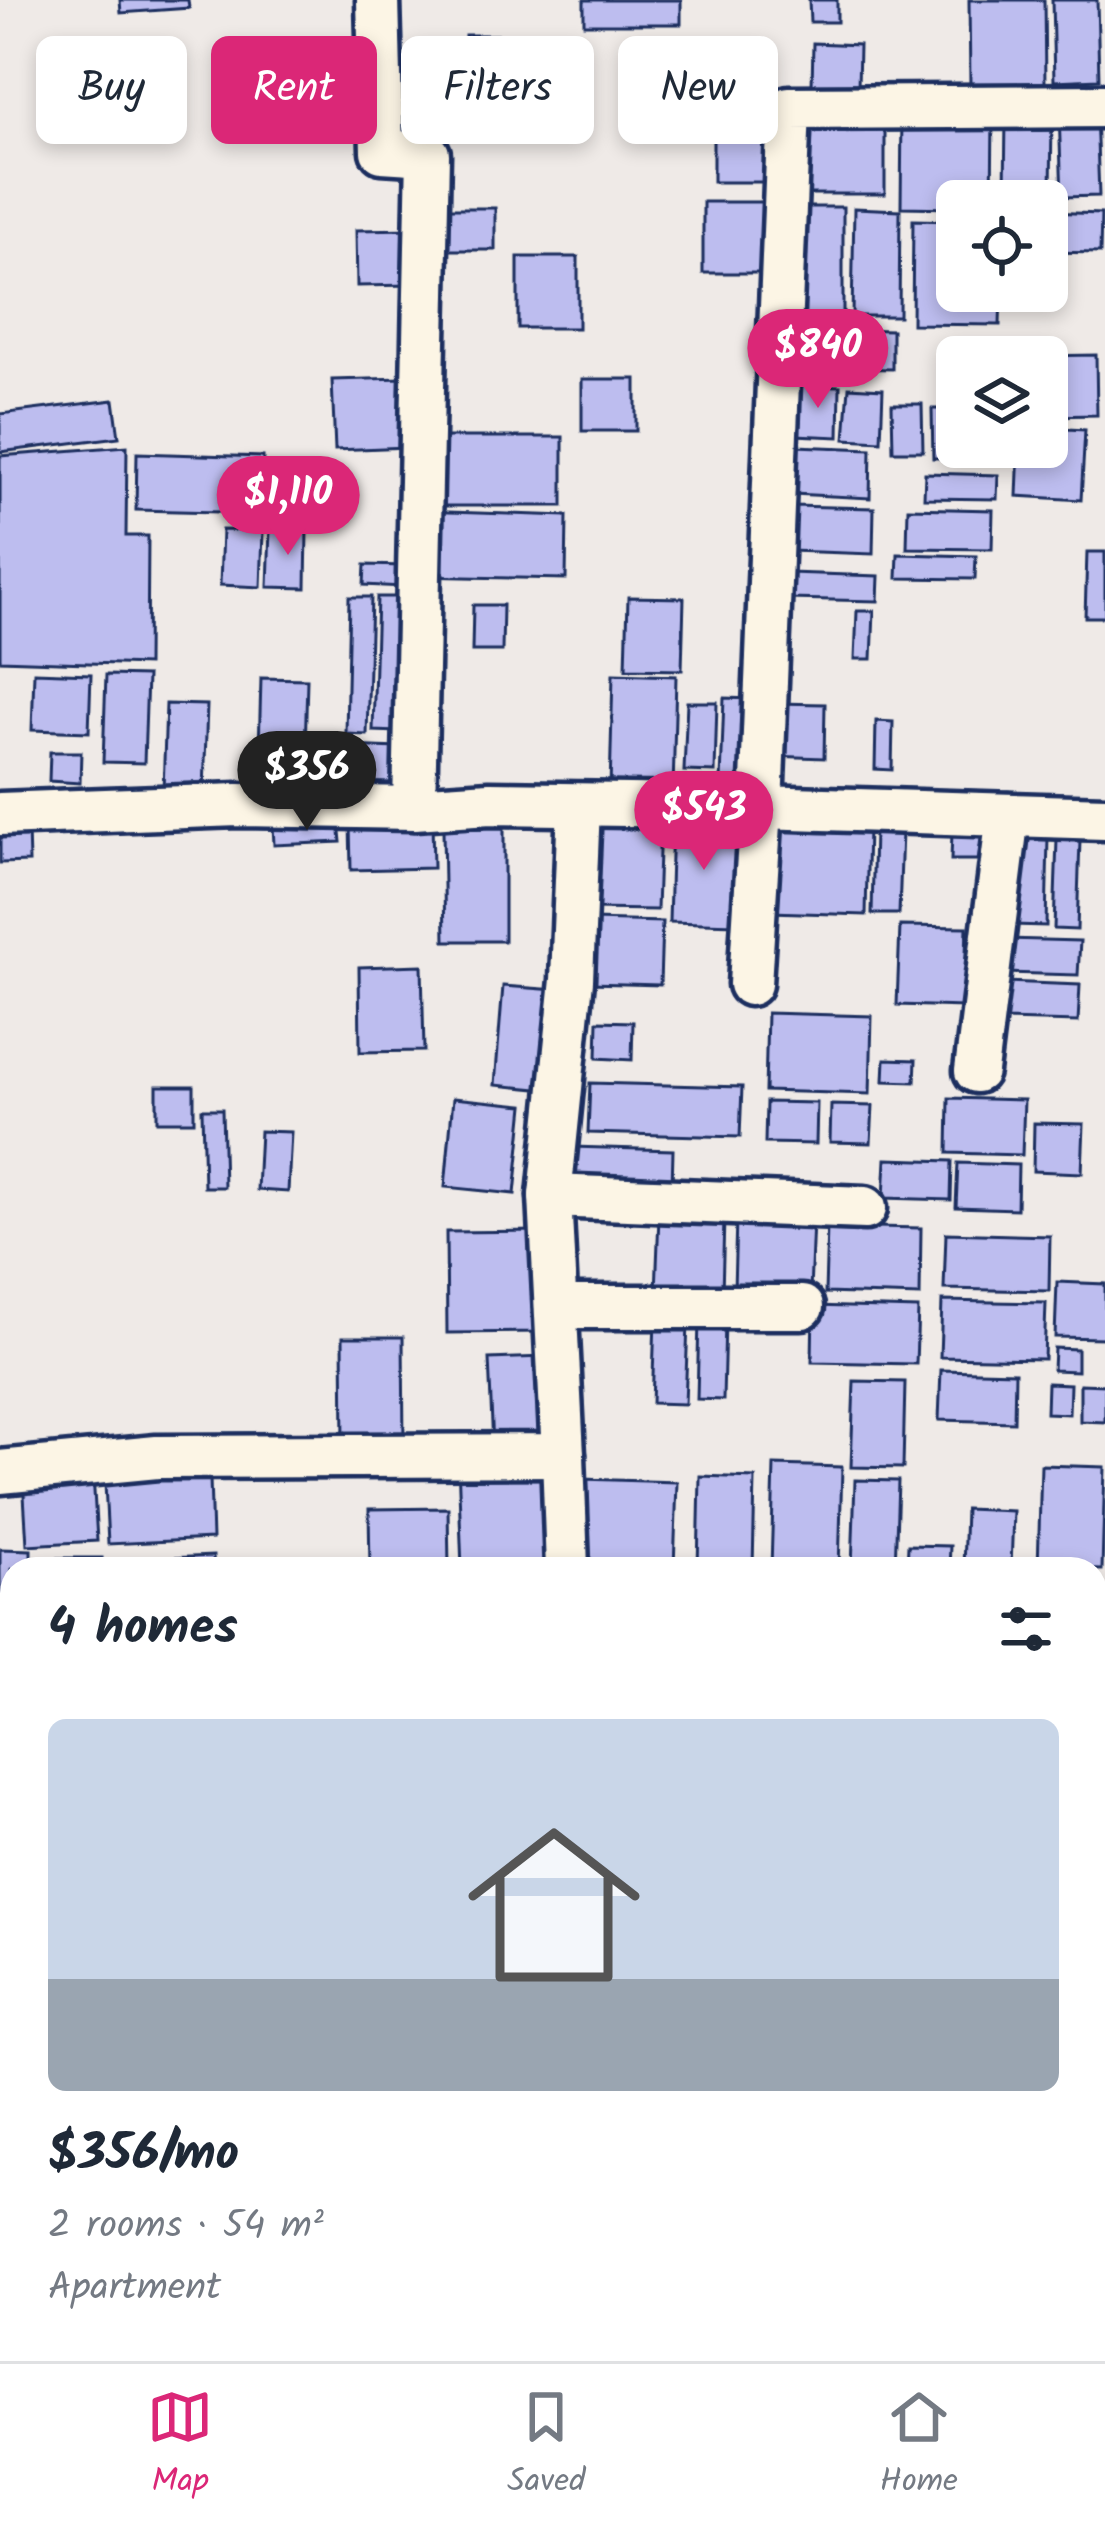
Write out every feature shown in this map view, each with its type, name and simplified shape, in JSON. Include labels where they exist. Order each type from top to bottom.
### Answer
[{"type":"street","points":[[378,0],[382,151],[428,154],[414,808]]},
{"type":"street","points":[[750,984],[789,108],[1105,106]]},
{"type":"street","points":[[0,814],[238,805],[414,808],[490,803],[1105,818]]},
{"type":"street","points":[[566,1557],[550,1196],[572,980],[579,805]]},
{"type":"street","points":[[976,1071],[1008,814]]},
{"type":"street","points":[[550,1196],[865,1208]]},
{"type":"street","points":[[557,1307],[802,1307]]},
{"type":"street","points":[[0,1472],[157,1457],[562,1456]]},
{"type":"building","points":[[120,0],[188,0],[189,8],[121,13]]},
{"type":"building","points":[[584,0],[681,0],[681,24],[584,24]]},
{"type":"building","points":[[809,0],[837,0],[837,22],[810,22]]},
{"type":"building","points":[[969,0],[1044,0],[1045,84],[970,85]]},
{"type":"building","points":[[1052,0],[1097,0],[1099,79],[1054,81]]},
{"type":"building","points":[[465,35],[564,35],[564,36]]},
{"type":"building","points":[[813,43],[859,45],[858,88],[812,87]]},
{"type":"building","points":[[1096,112],[1099,196],[1068,197],[1068,180],[1061,180],[1059,113]]},
{"type":"building","points":[[902,115],[993,117],[992,180],[936,180],[936,208],[901,207]]},
{"type":"building","points":[[796,118],[885,118],[885,194],[796,194]]},
{"type":"building","points":[[1006,118],[1052,118],[1051,180],[1005,180]]},
{"type":"building","points":[[713,144],[773,144],[773,182],[713,182]]},
{"type":"building","points":[[703,202],[763,202],[763,273],[703,273]]},
{"type":"building","points":[[794,207],[843,207],[843,317],[794,317]]},
{"type":"building","points":[[446,208],[495,208],[495,250],[446,250]]},
{"type":"building","points":[[854,208],[900,210],[899,316],[852,316]]},
{"type":"building","points":[[1068,213],[1101,214],[1100,253],[1068,252]]},
{"type":"building","points":[[913,220],[936,221],[936,312],[1000,312],[1000,325],[912,324]]},
{"type":"building","points":[[413,229],[414,285],[357,286],[356,230]]},
{"type":"building","points":[[518,257],[578,257],[578,328],[518,328]]},
{"type":"building","points":[[803,328],[892,330],[892,369],[802,367]]},
{"type":"building","points":[[1068,355],[1096,355],[1097,415],[1068,416]]},
{"type":"building","points":[[404,378],[407,447],[335,450],[332,380]]},
{"type":"building","points":[[582,379],[636,379],[636,431],[582,431]]},
{"type":"building","points":[[797,385],[840,386],[839,437],[795,435]]},
{"type":"building","points":[[849,387],[883,389],[881,441],[845,439]]},
{"type":"building","points":[[114,400],[119,437],[0,452],[0,414]]},
{"type":"building","points":[[892,404],[922,404],[923,451],[893,451]]},
{"type":"building","points":[[932,409],[936,409],[936,458]]},
{"type":"building","points":[[1068,429],[1085,430],[1081,500],[1017,496],[1018,468],[1068,468]]},
{"type":"building","points":[[425,437],[563,437],[563,506],[425,506]]},
{"type":"building","points":[[127,446],[126,536],[148,536],[147,665],[0,660],[0,456]]},
{"type":"building","points":[[795,446],[871,449],[870,498],[793,494]]},
{"type":"building","points":[[137,453],[263,457],[262,513],[136,510]]},
{"type":"building","points":[[925,473],[998,475],[997,499],[924,498]]},
{"type":"building","points":[[791,506],[874,508],[873,554],[790,551]]},
{"type":"building","points":[[908,508],[993,510],[992,549],[907,548]]},
{"type":"building","points":[[418,511],[567,516],[566,579],[416,576]]},
{"type":"building","points":[[270,528],[307,529],[306,588],[268,587]]},
{"type":"building","points":[[222,530],[263,531],[261,587],[220,585]]},
{"type":"building","points":[[1087,552],[1105,552],[1105,617],[1085,617]]},
{"type":"building","points":[[898,554],[976,556],[975,579],[897,578]]},
{"type":"building","points":[[365,565],[404,566],[403,587],[364,585]]},
{"type":"building","points":[[788,573],[879,576],[878,601],[787,599]]},
{"type":"building","points":[[349,597],[371,597],[367,735],[346,734]]},
{"type":"building","points":[[377,597],[403,597],[399,732],[373,731]]},
{"type":"building","points":[[628,597],[684,598],[682,670],[626,669]]},
{"type":"building","points":[[473,605],[503,605],[502,651],[472,651]]},
{"type":"building","points":[[857,611],[874,611],[872,659],[855,659]]},
{"type":"building","points":[[34,672],[91,674],[89,732],[32,730]]},
{"type":"building","points":[[613,674],[676,676],[673,791],[610,789]]},
{"type":"building","points":[[106,675],[147,676],[144,763],[103,762]]},
{"type":"building","points":[[261,678],[307,679],[304,789],[258,787]]},
{"type":"building","points":[[724,698],[752,699],[750,783],[721,781]]},
{"type":"building","points":[[687,702],[717,702],[715,772],[684,771]]},
{"type":"building","points":[[774,703],[825,704],[824,758],[772,756]]},
{"type":"building","points":[[166,704],[207,705],[204,791],[163,791]]},
{"type":"building","points":[[876,721],[893,722],[892,770],[875,769]]},
{"type":"building","points":[[348,746],[398,748],[396,783],[346,782]]},
{"type":"building","points":[[50,752],[81,752],[80,783],[49,781]]},
{"type":"building","points":[[310,765],[339,766],[339,785],[310,784]]},
{"type":"building","points":[[592,820],[660,822],[657,910],[590,909]]},
{"type":"building","points":[[339,821],[341,842],[274,845],[273,825]]},
{"type":"building","points":[[432,821],[433,868],[351,870],[350,823]]},
{"type":"building","points":[[672,823],[739,825],[736,924],[669,922]]},
{"type":"building","points":[[772,823],[868,826],[866,915],[770,912]]},
{"type":"building","points":[[504,828],[504,941],[445,941],[443,829]]},
{"type":"building","points":[[28,829],[29,862],[0,863],[0,830]]},
{"type":"building","points":[[874,830],[902,831],[899,914],[872,914]]},
{"type":"building","points":[[952,832],[982,833],[981,860],[951,860]]},
{"type":"building","points":[[1015,835],[1048,836],[1046,926],[1012,925]]},
{"type":"building","points":[[1057,839],[1080,840],[1077,930],[1054,929]]},
{"type":"building","points":[[592,920],[662,922],[660,985],[590,983]]},
{"type":"building","points":[[900,926],[967,927],[964,1007],[897,1005]]},
{"type":"building","points":[[1005,939],[1080,941],[1078,975],[1004,973]]},
{"type":"building","points":[[422,965],[424,1051],[360,1052],[359,967]]},
{"type":"building","points":[[1004,982],[1080,985],[1078,1022],[1003,1020]]},
{"type":"building","points":[[503,986],[556,990],[548,1090],[495,1085]]},
{"type":"building","points":[[767,1013],[872,1016],[870,1094],[765,1091]]},
{"type":"building","points":[[598,1021],[633,1022],[632,1060],[597,1058]]},
{"type":"building","points":[[885,1059],[916,1060],[915,1082],[884,1081]]},
{"type":"building","points":[[590,1083],[742,1087],[740,1137],[588,1133]]},
{"type":"building","points":[[157,1086],[194,1086],[194,1121],[157,1121]]},
{"type":"building","points":[[453,1098],[524,1105],[515,1194],[445,1187]]},
{"type":"building","points":[[949,1098],[1024,1100],[1022,1155],[948,1153]]},
{"type":"building","points":[[766,1102],[817,1103],[816,1144],[765,1143]]},
{"type":"building","points":[[831,1105],[873,1106],[871,1143],[830,1142]]},
{"type":"building","points":[[202,1109],[222,1109],[224,1187],[204,1187]]},
{"type":"building","points":[[1034,1123],[1084,1124],[1082,1173],[1033,1171]]},
{"type":"building","points":[[260,1131],[291,1132],[288,1192],[257,1190]]},
{"type":"building","points":[[571,1147],[673,1150],[672,1187],[569,1185]]},
{"type":"building","points":[[886,1159],[952,1161],[951,1200],[884,1198]]},
{"type":"building","points":[[958,1163],[1018,1165],[1017,1209],[956,1207]]},
{"type":"building","points":[[659,1216],[724,1218],[722,1294],[656,1292]]},
{"type":"building","points":[[736,1218],[813,1220],[810,1292],[734,1290]]},
{"type":"building","points":[[827,1226],[921,1228],[920,1296],[825,1293]]},
{"type":"building","points":[[543,1231],[545,1332],[447,1333],[446,1232]]},
{"type":"building","points":[[946,1233],[1050,1236],[1049,1291],[944,1289]]},
{"type":"building","points":[[1057,1282],[1105,1284],[1105,1338],[1055,1337]]},
{"type":"building","points":[[942,1301],[1046,1303],[1044,1359],[940,1357]]},
{"type":"building","points":[[813,1306],[918,1309],[916,1364],[812,1362]]},
{"type":"building","points":[[699,1319],[725,1320],[723,1400],[697,1399]]},
{"type":"building","points":[[655,1321],[688,1323],[685,1404],[652,1403]]},
{"type":"building","points":[[343,1337],[403,1337],[404,1444],[344,1444]]},
{"type":"building","points":[[1054,1348],[1077,1349],[1077,1371],[1053,1370]]},
{"type":"building","points":[[545,1357],[548,1444],[493,1446],[489,1359]]},
{"type":"building","points":[[941,1370],[1015,1372],[1014,1422],[939,1420]]},
{"type":"building","points":[[854,1381],[905,1382],[903,1468],[851,1467]]},
{"type":"building","points":[[1047,1383],[1070,1384],[1069,1414],[1046,1413]]},
{"type":"building","points":[[1080,1384],[1105,1385],[1105,1422],[1080,1421]]},
{"type":"building","points":[[549,1459],[553,1557],[462,1557],[458,1462]]},
{"type":"building","points":[[774,1465],[842,1467],[839,1557],[771,1557]]},
{"type":"building","points":[[1041,1465],[1105,1467],[1102,1557],[1038,1557]]},
{"type":"building","points":[[93,1474],[97,1541],[27,1545],[23,1478]]},
{"type":"building","points":[[700,1476],[755,1478],[753,1557],[698,1557]]},
{"type":"building","points":[[210,1478],[212,1539],[108,1544],[105,1483]]},
{"type":"building","points":[[581,1479],[677,1482],[674,1557],[579,1557]]},
{"type":"building","points":[[855,1480],[898,1481],[895,1557],[852,1557]]},
{"type":"building","points":[[448,1508],[449,1557],[370,1557],[369,1509]]},
{"type":"building","points":[[965,1509],[1013,1511],[1011,1557],[963,1557]]},
{"type":"building","points":[[908,1545],[950,1546],[950,1557],[908,1557]]},
{"type":"building","points":[[0,1549],[31,1550],[31,1557],[0,1557]]}]
